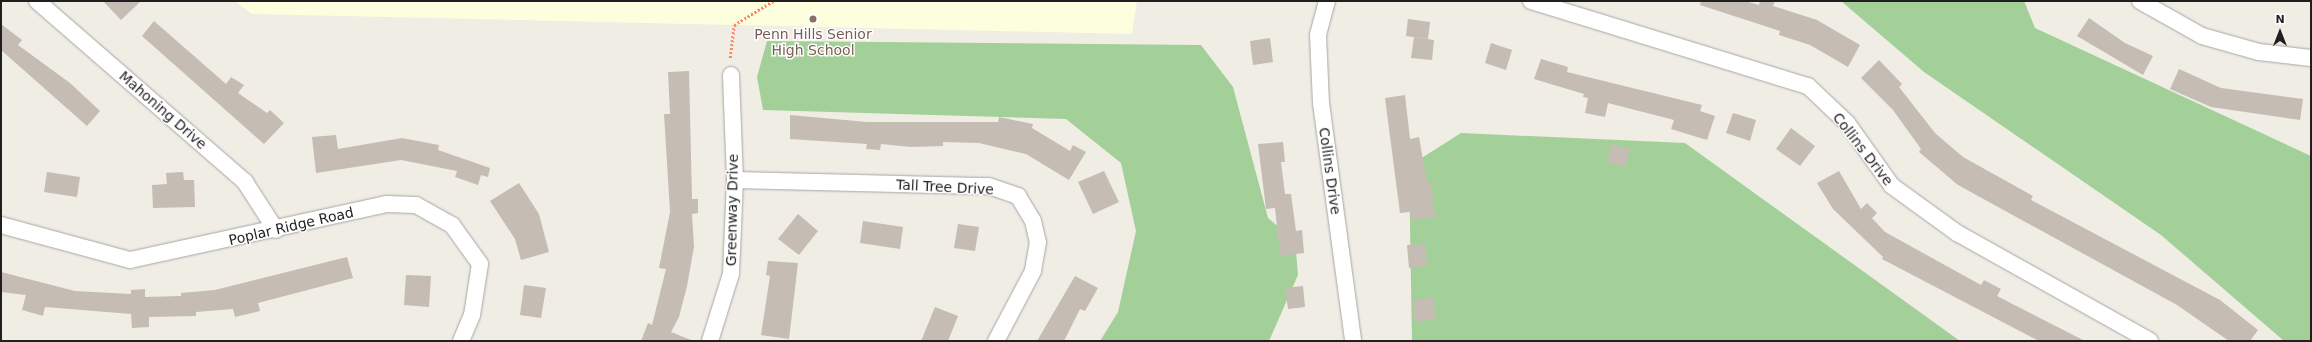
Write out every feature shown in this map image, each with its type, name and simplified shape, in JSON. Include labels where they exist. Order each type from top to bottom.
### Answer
[{"type":"street","name":"Mahoning Drive","points":[[37,1],[246,182],[276,230]]},
{"type":"street","name":"Collins Drive","points":[[1327,1],[1318,35],[1321,103],[1353,341]]},
{"type":"street","name":"Collins Drive","points":[[1531,1],[1808,86],[1847,123],[1892,186],[1957,233],[2150,341]]},
{"type":"street","points":[[2140,1],[2202,36],[2259,52],[2311,58]]},
{"type":"street","name":"Greenway Drive","points":[[710,341],[731,274],[735,180],[730,75]]},
{"type":"street","name":"Tall Tree Drive","points":[[735,180],[989,186],[1018,196],[1034,222],[1038,242],[1033,272],[996,341]]},
{"type":"street","name":"Poplar Ridge Road","points":[[1,225],[130,260],[276,230],[386,204],[416,205],[452,225],[480,264],[472,315],[461,341]]},
{"type":"path","points":[[730,75],[734,25],[774,1]]},
{"type":"shaded area","name":"Penn Hills Senior High School","points":[[235,1],[1137,1],[1132,34],[252,14]]},
{"type":"green space","points":[[1841,1],[2024,1],[2035,28],[2311,156],[2311,341],[2284,341],[2161,235],[1924,72]]},
{"type":"green space","points":[[767,41],[1201,45],[1233,87],[1268,218],[1295,240],[1298,275],[1269,341],[1100,341],[1118,312],[1136,231],[1121,163],[1066,119],[763,110],[757,77]]},
{"type":"green space","points":[[1461,133],[1685,143],[1960,341],[1412,341],[1409,166]]},
{"type":"building","points":[[103,1],[141,1],[121,20]]},
{"type":"building","points":[[1701,1],[1745,1],[1759,5],[1760,1],[1775,1],[1773,6],[1817,20],[1860,45],[1848,67],[1810,45],[1779,35],[1780,31],[1700,5]]},
{"type":"building","points":[[2089,18],[2125,43],[2153,56],[2143,75],[2077,36]]},
{"type":"building","points":[[1408,19],[1430,22],[1428,39],[1406,36]]},
{"type":"building","points":[[154,21],[226,84],[231,77],[244,85],[238,93],[267,113],[270,110],[284,123],[264,144],[142,36]]},
{"type":"building","points":[[1,24],[22,40],[18,45],[70,83],[100,111],[87,126],[1,50]]},
{"type":"building","points":[[1414,37],[1434,40],[1432,60],[1411,58]]},
{"type":"building","points":[[1270,38],[1273,62],[1253,65],[1250,41]]},
{"type":"building","points":[[1491,43],[1512,50],[1506,70],[1485,63]]},
{"type":"building","points":[[1541,59],[1568,67],[1567,72],[1702,105],[1700,111],[1715,116],[1707,140],[1671,129],[1674,120],[1608,103],[1605,117],[1585,113],[1588,98],[1583,97],[1584,94],[1534,79]]},
{"type":"building","points":[[1879,60],[1902,84],[1899,87],[1935,133],[1963,157],[2033,196],[2031,200],[2220,300],[2258,330],[2250,341],[2229,341],[2177,305],[1958,185],[1919,152],[1921,149],[1893,110],[1861,78]]},
{"type":"building","points":[[2179,69],[2221,88],[2303,99],[2300,120],[2211,107],[2170,89]]},
{"type":"building","points":[[689,71],[692,199],[698,199],[698,213],[692,214],[694,247],[687,286],[679,317],[671,332],[691,340],[641,341],[648,323],[652,325],[666,269],[659,268],[670,212],[664,114],[670,114],[668,72]]},
{"type":"building","points":[[1405,95],[1410,139],[1419,137],[1427,183],[1431,182],[1435,217],[1411,220],[1410,212],[1400,213],[1385,98]]},
{"type":"building","points":[[1733,113],[1756,120],[1750,141],[1726,133]]},
{"type":"building","points":[[790,115],[867,122],[998,122],[999,117],[1033,124],[1032,128],[1070,151],[1073,145],[1086,152],[1069,180],[1026,154],[979,143],[943,142],[943,146],[911,147],[881,144],[880,150],[866,149],[867,144],[790,139]]},
{"type":"building","points":[[1791,128],[1815,146],[1800,166],[1776,149]]},
{"type":"building","points":[[336,135],[338,149],[402,138],[439,145],[438,150],[490,168],[488,177],[481,175],[478,185],[455,177],[457,171],[401,160],[316,173],[312,137]]},
{"type":"building","points":[[1283,142],[1285,162],[1281,162],[1285,194],[1291,194],[1296,231],[1302,230],[1304,253],[1280,256],[1275,208],[1266,209],[1258,144]]},
{"type":"building","points":[[1611,144],[1630,149],[1625,167],[1607,162]]},
{"type":"building","points":[[1104,171],[1119,202],[1093,214],[1078,182]]},
{"type":"building","points":[[1839,171],[1861,209],[1867,203],[1877,213],[1872,218],[1885,232],[1981,285],[1984,280],[2001,289],[1997,296],[2085,341],[2039,341],[1882,259],[1883,257],[1833,209],[1817,183]]},
{"type":"building","points":[[47,172],[80,177],[77,197],[44,192]]},
{"type":"building","points":[[183,172],[184,180],[194,180],[195,207],[153,208],[152,185],[167,184],[166,173]]},
{"type":"building","points":[[519,183],[539,214],[549,252],[521,260],[515,239],[490,201]]},
{"type":"building","points":[[798,214],[818,231],[799,255],[778,239]]},
{"type":"building","points":[[863,221],[903,227],[900,249],[860,243]]},
{"type":"building","points":[[958,224],[979,227],[975,251],[954,248]]},
{"type":"building","points":[[1425,244],[1427,266],[1409,268],[1407,245]]},
{"type":"building","points":[[347,257],[353,278],[258,303],[260,311],[235,317],[233,309],[196,312],[196,316],[149,317],[149,327],[132,328],[131,314],[45,307],[43,316],[22,310],[26,295],[1,292],[1,272],[75,291],[131,294],[131,290],[145,289],[145,297],[181,296],[181,293],[215,290]]},
{"type":"building","points":[[768,261],[798,263],[789,339],[761,335],[770,276],[766,275]]},
{"type":"building","points":[[406,275],[431,276],[429,307],[404,305]]},
{"type":"building","points":[[1075,276],[1098,288],[1085,311],[1080,309],[1064,341],[1037,341]]},
{"type":"building","points":[[524,285],[546,288],[541,318],[520,315]]},
{"type":"building","points":[[1303,286],[1305,307],[1288,309],[1285,288]]},
{"type":"building","points":[[1433,297],[1436,319],[1415,322],[1412,301]]},
{"type":"building","points":[[935,307],[958,316],[948,341],[921,341]]},
{"type":"place","name":"Penn Hills Senior High School","points":[[813,19]]}]
